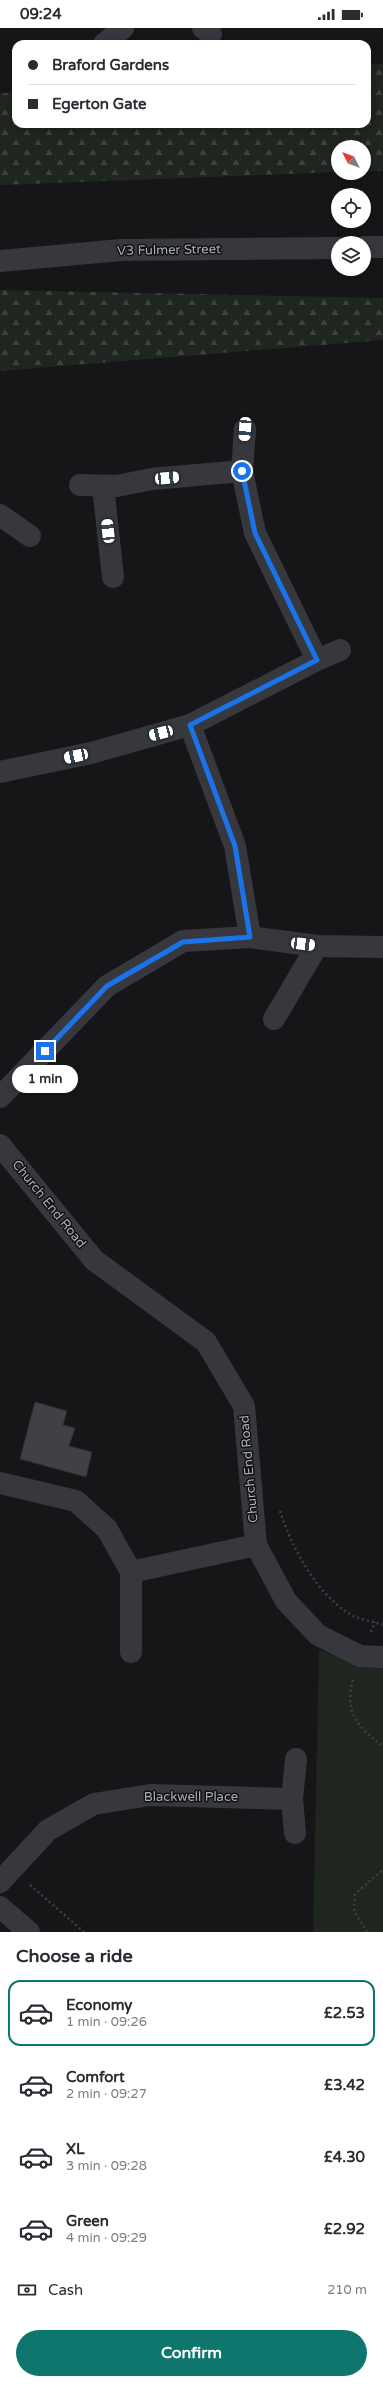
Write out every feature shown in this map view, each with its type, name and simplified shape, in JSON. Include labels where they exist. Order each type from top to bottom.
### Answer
[{"type":"street","points":[[109,40],[123,28]]},
{"type":"street","points":[[371,248],[383,247]]},
{"type":"street","name":"V3 Fulmer Street","points":[[0,262],[121,250],[331,248]]},
{"type":"street","points":[[245,429],[242,471],[255,533],[317,660]]},
{"type":"street","points":[[80,485],[117,486],[152,479],[242,471]]},
{"type":"street","points":[[103,486],[113,577]]},
{"type":"street","points":[[0,515],[30,536]]},
{"type":"street","points":[[0,772],[91,752],[190,725],[317,660],[340,650]]},
{"type":"street","points":[[190,725],[235,846],[250,937]]},
{"type":"street","points":[[0,1097],[107,986],[183,942],[250,937],[317,946],[383,947]]},
{"type":"street","points":[[274,1019],[317,946]]},
{"type":"street","name":"Church End Road","points":[[0,1145],[94,1260],[206,1342],[244,1406],[256,1545],[286,1601],[318,1636],[360,1656],[383,1657]]},
{"type":"street","points":[[0,1483],[76,1502],[107,1529],[131,1572],[131,1652]]},
{"type":"street","points":[[131,1572],[256,1545]]},
{"type":"street","points":[[295,1833],[292,1799],[296,1759]]},
{"type":"street","name":"Blackwell Place","points":[[6,1876],[48,1830],[94,1804],[150,1795],[292,1799]]},
{"type":"street","points":[[0,1907],[29,1932]]},
{"type":"path","points":[[360,1656],[351,1688],[351,1713],[366,1734],[383,1746]]},
{"type":"path","points":[[367,1932],[354,1911],[354,1894],[383,1870]]},
{"type":"path","points":[[6,1876],[84,1932]]},
{"type":"green space","points":[[371,64],[383,64],[383,171],[371,171],[371,140],[331,140],[331,172],[0,185],[0,94],[12,92],[12,128],[371,128]]},
{"type":"green space","points":[[0,290],[383,298],[383,340],[0,371]]},
{"type":"green space","points":[[319,1650],[339,1657],[383,1658],[383,1932],[313,1932]]},
{"type":"building","points":[[35,1402],[67,1411],[63,1425],[75,1428],[69,1446],[92,1452],[86,1477],[20,1459]]},
{"type":"route","points":[[45,1051],[107,986],[183,942],[250,937],[235,846],[190,725],[317,660],[255,533],[242,471]]}]
